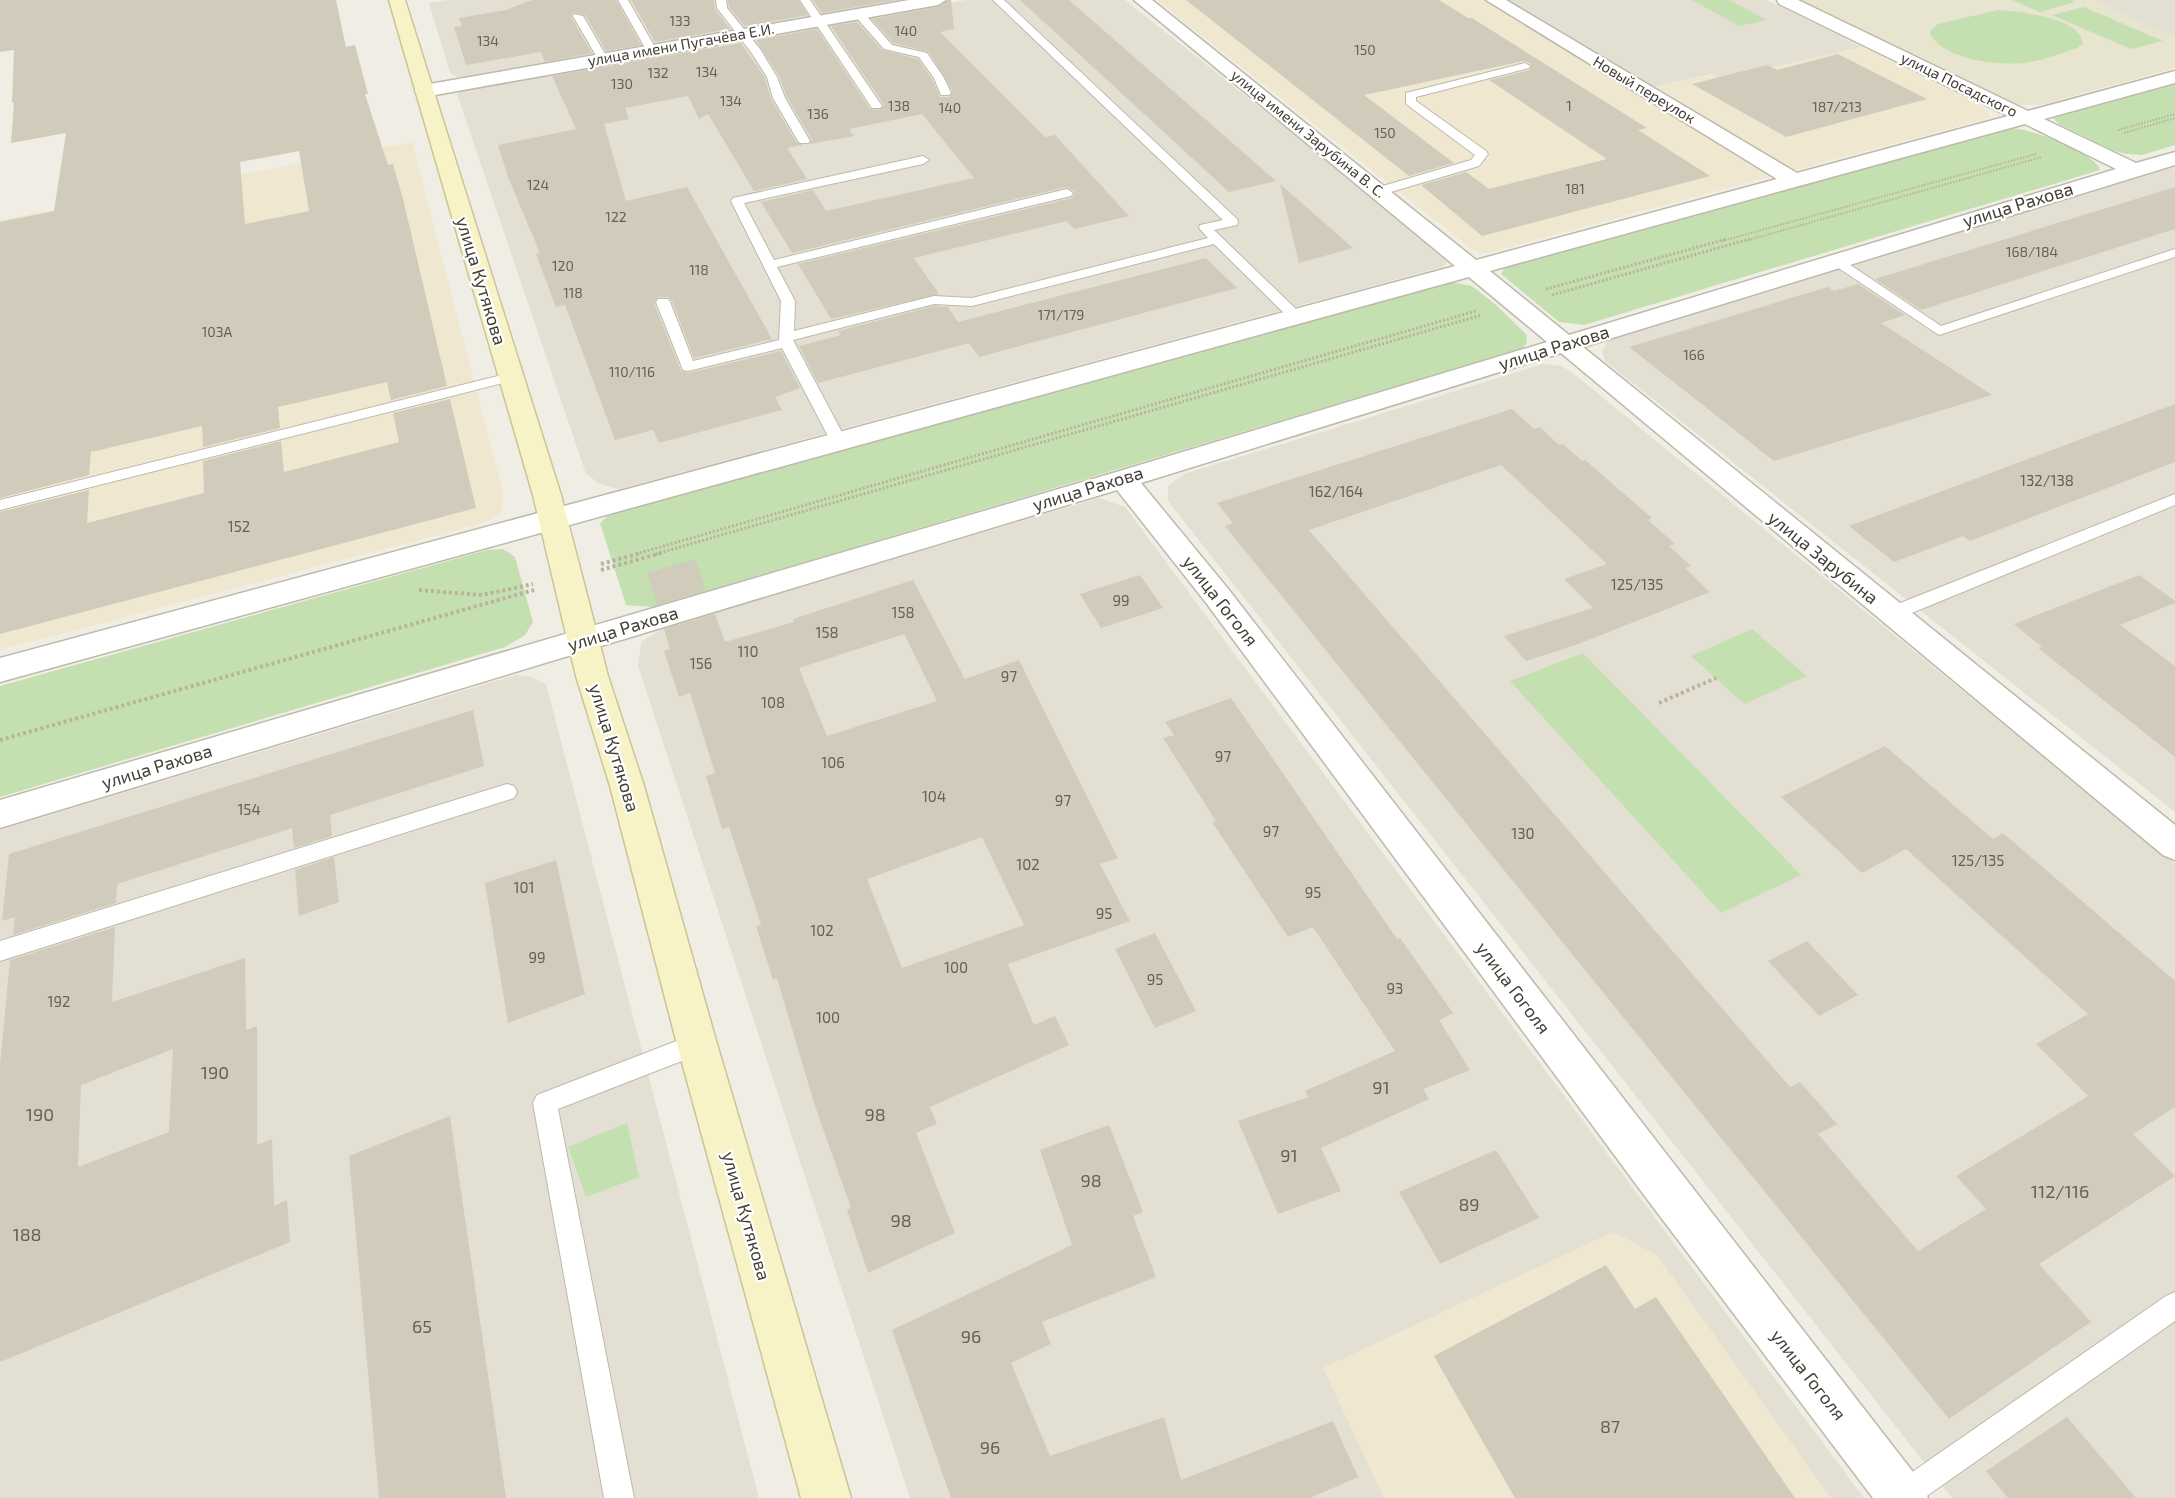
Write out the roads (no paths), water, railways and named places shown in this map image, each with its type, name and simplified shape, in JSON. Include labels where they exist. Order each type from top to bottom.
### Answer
[{"type":"street","name":"улица Кутякова","points":[[397,0],[554,519],[583,641],[627,786],[697,1044],[826,1498]]},
{"type":"street","name":"улица имени Пугачёва Е.И.","points":[[424,91],[938,0]]},
{"type":"street","name":"улица имени Зарубина В. С.","points":[[1142,0],[1474,268]]},
{"type":"street","name":"Новый переулок","points":[[1494,0],[1795,181]]},
{"type":"street","name":"улица Посадского","points":[[1785,0],[2134,170]]},
{"type":"street","points":[[0,670],[2175,77]]},
{"type":"street","name":"улица Рахова","points":[[0,814],[583,641],[2175,158]]},
{"type":"street","name":"улица Зарубина","points":[[1474,268],[1564,345],[2175,845]]},
{"type":"street","name":"улица Гоголя","points":[[1123,478],[1225,606],[1644,1161],[1902,1497]]},
{"type":"lane","points":[[623,0],[652,51]]},
{"type":"lane","points":[[721,0],[722,8],[744,34],[772,77],[780,98],[804,141]]},
{"type":"lane","points":[[805,0],[876,106]]},
{"type":"lane","points":[[998,0],[1232,222],[1205,228],[1295,316]]},
{"type":"lane","points":[[859,14],[888,47],[923,55],[939,78],[945,93]]},
{"type":"lane","points":[[578,16],[603,59]]},
{"type":"lane","points":[[1380,191],[1475,163],[1482,154],[1410,102],[1410,95],[1525,66]]},
{"type":"lane","points":[[838,440],[786,340],[788,301],[737,201],[923,160]]},
{"type":"lane","points":[[770,265],[1067,193]]},
{"type":"lane","points":[[663,302],[688,367],[934,300],[972,302],[1218,239]]},
{"type":"lane","points":[[1835,261],[1939,331],[2175,253]]},
{"type":"lane","points":[[0,505],[510,377]]},
{"type":"lane","points":[[1891,614],[2175,499]]},
{"type":"lane","points":[[0,951],[507,792]]},
{"type":"lane","points":[[619,1498],[545,1103],[697,1044]]},
{"type":"lane","points":[[1902,1497],[2175,1305]]}]
